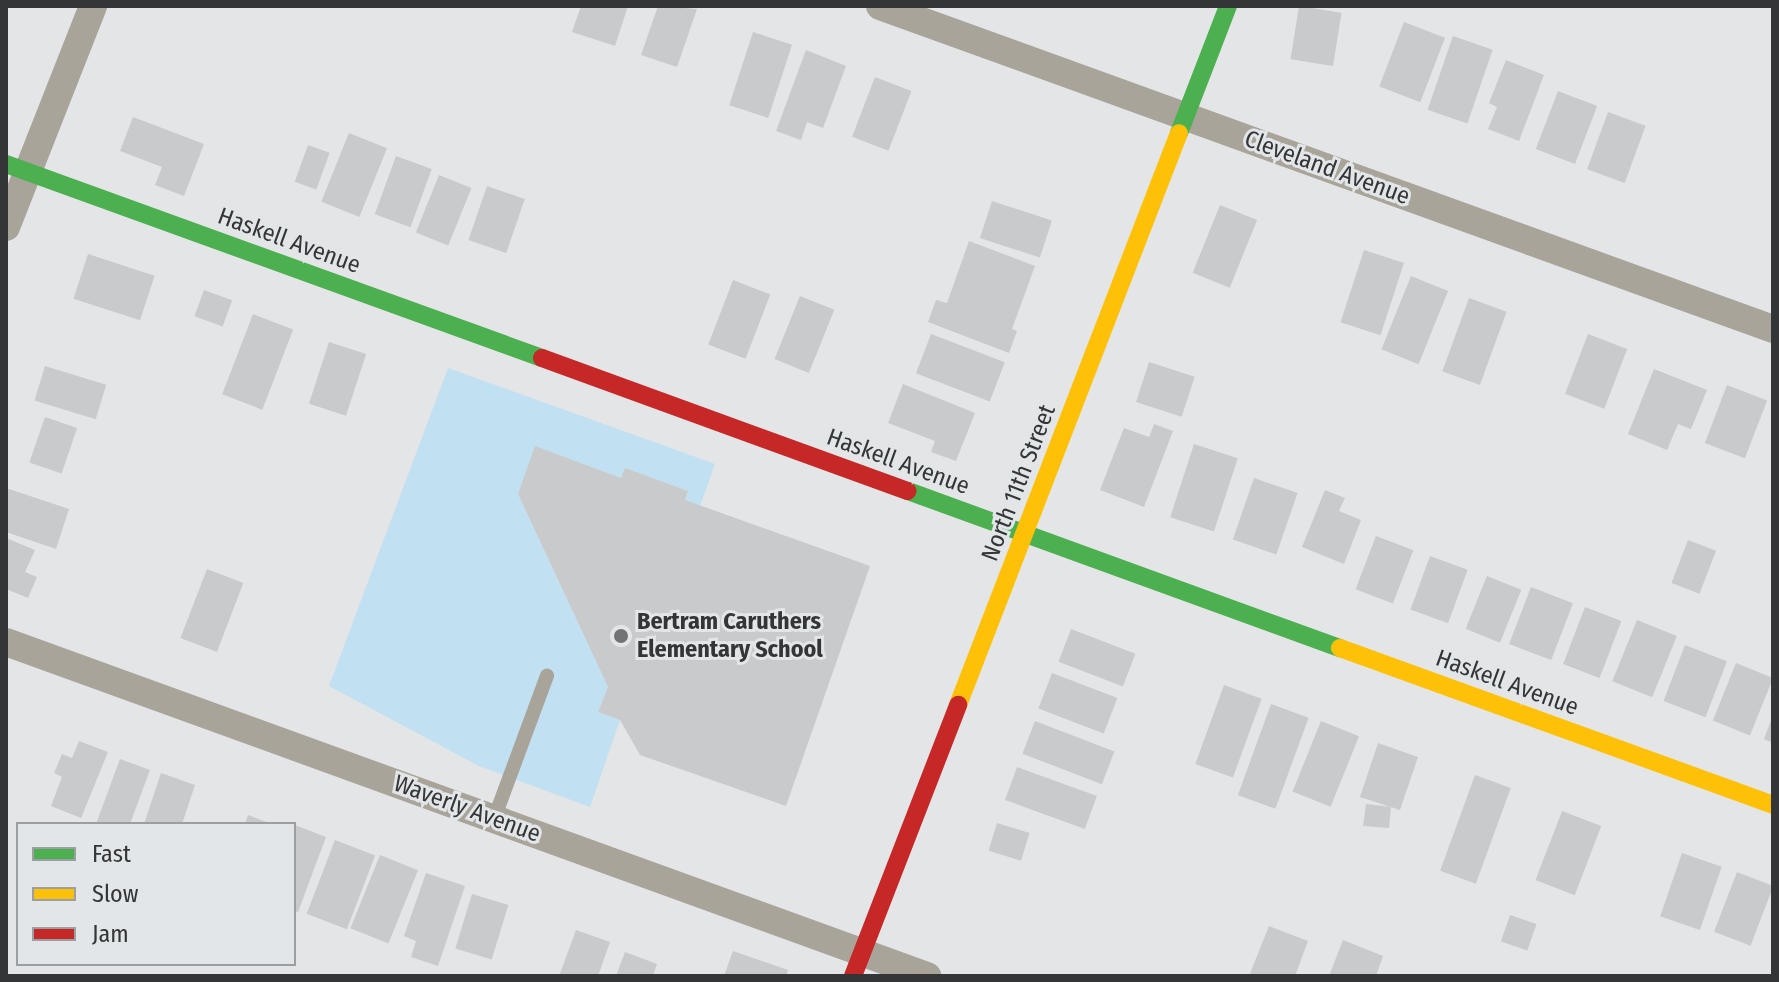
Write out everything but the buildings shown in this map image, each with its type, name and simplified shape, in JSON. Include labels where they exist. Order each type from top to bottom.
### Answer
[{"type":"street","points":[[6,227],[17,167],[93,6]]},
{"type":"street","name":"Cleveland Avenue","points":[[880,6],[1773,329]]},
{"type":"street","name":"North 11th Street","points":[[858,964],[1188,117],[1228,6]]},
{"type":"street","name":"Haskell Avenue","points":[[17,167],[1773,805]]},
{"type":"street","name":"Waverly Avenue","points":[[6,642],[494,819],[858,964],[927,976]]},
{"type":"lane","points":[[494,819],[547,676]]},
{"type":"shaded area","points":[[448,368],[715,464],[700,506],[685,500],[688,491],[625,469],[621,478],[536,447],[518,494],[608,687],[598,712],[620,720],[590,807],[479,766],[329,686]]},
{"type":"traffic: fast","points":[[1179,133],[1228,6]]},
{"type":"traffic: fast","points":[[6,164],[542,358]]},
{"type":"traffic: fast","points":[[908,491],[1340,648]]},
{"type":"traffic: slow","points":[[958,705],[1179,133]]},
{"type":"traffic: slow","points":[[1340,648],[1773,805]]},
{"type":"traffic: jam","points":[[542,358],[908,491]]},
{"type":"traffic: jam","points":[[853,976],[958,705]]},
{"type":"place","name":"Bertram Caruthers Elementary School","points":[[621,636]]}]
